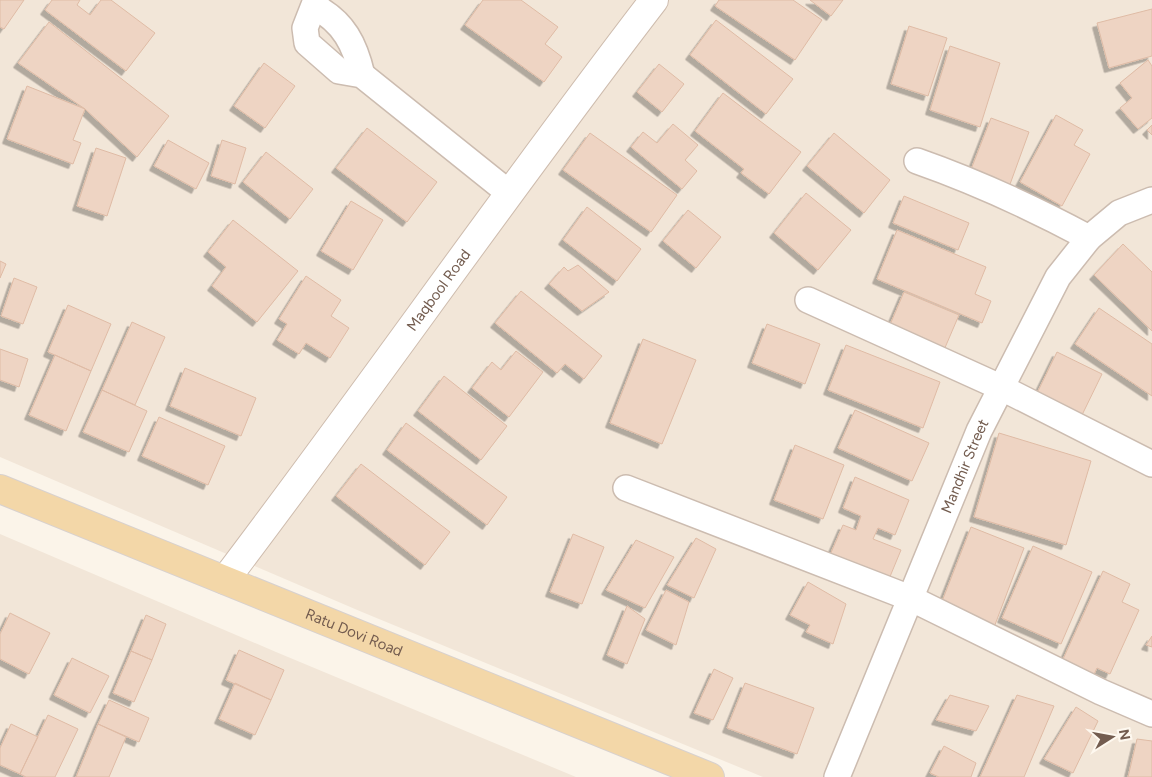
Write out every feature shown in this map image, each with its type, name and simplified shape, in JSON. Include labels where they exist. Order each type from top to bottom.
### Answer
[{"type":"main road","name":"Ratu Dovi Road","points":[[0,489],[710,777]]},
{"type":"street","name":"Maqbool Road","points":[[225,580],[341,426],[509,193],[654,0]]},
{"type":"street","points":[[362,75],[356,51],[344,30],[316,4],[305,28],[307,43],[339,71],[362,75],[509,193]]},
{"type":"street","points":[[917,161],[964,177],[1033,208],[1089,238]]},
{"type":"street","name":"Mandhir Street","points":[[837,777],[979,431],[1058,277],[1089,238],[1119,213],[1152,200]]},
{"type":"street","points":[[808,300],[1000,387],[1152,464]]},
{"type":"street","points":[[626,488],[910,598],[1092,688],[1152,714]]},
{"type":"shaded area","points":[[0,0],[1152,0],[1152,777],[763,777],[362,612],[0,457]]},
{"type":"shaded area","points":[[0,534],[276,652],[576,777],[0,777]]},
{"type":"building","points":[[0,0],[24,0],[4,29],[0,27]]},
{"type":"building","points":[[52,0],[80,0],[77,5],[90,15],[101,0],[111,0],[155,33],[126,71],[45,10]]},
{"type":"building","points":[[483,0],[521,0],[558,27],[545,44],[562,57],[544,82],[465,25]]},
{"type":"building","points":[[719,0],[793,0],[822,20],[795,60],[715,6]]},
{"type":"building","points":[[810,0],[843,0],[831,16]]},
{"type":"building","points":[[1152,9],[1152,56],[1109,68],[1097,23]]},
{"type":"building","points":[[716,20],[793,79],[766,114],[690,55]]},
{"type":"building","points":[[49,22],[169,116],[137,157],[85,109],[18,63]]},
{"type":"building","points":[[909,26],[947,38],[928,96],[891,84]]},
{"type":"building","points":[[950,46],[1000,63],[980,127],[930,110]]},
{"type":"building","points":[[1148,60],[1152,66],[1152,118],[1138,129],[1120,108],[1132,98],[1120,83]]},
{"type":"building","points":[[264,63],[295,86],[265,128],[234,106]]},
{"type":"building","points":[[659,64],[684,84],[662,112],[637,92]]},
{"type":"building","points":[[27,86],[85,109],[73,140],[81,143],[73,164],[7,139]]},
{"type":"building","points":[[723,93],[801,152],[769,194],[741,173],[744,169],[695,131]]},
{"type":"building","points":[[1056,115],[1083,130],[1074,145],[1090,154],[1062,206],[1020,182]]},
{"type":"building","points":[[991,118],[1029,132],[1009,187],[970,172]]},
{"type":"building","points":[[673,124],[698,145],[685,160],[697,171],[682,189],[631,147],[643,132],[657,143]]},
{"type":"building","points":[[1152,125],[1152,135],[1147,130]]},
{"type":"building","points":[[367,128],[437,182],[407,222],[336,168]]},
{"type":"building","points":[[590,133],[677,195],[651,232],[563,170]]},
{"type":"building","points":[[834,133],[890,180],[864,213],[807,166]]},
{"type":"building","points":[[168,140],[209,163],[196,189],[154,166]]},
{"type":"building","points":[[222,140],[246,148],[235,184],[211,176]]},
{"type":"building","points":[[96,148],[126,158],[107,216],[77,206]]},
{"type":"building","points":[[266,152],[313,189],[290,219],[243,182]]},
{"type":"building","points":[[806,193],[851,230],[818,270],[774,233]]},
{"type":"building","points":[[904,196],[969,223],[958,250],[893,223]]},
{"type":"building","points":[[351,201],[383,220],[353,270],[321,251]]},
{"type":"building","points":[[587,207],[641,249],[617,281],[563,240]]},
{"type":"building","points":[[688,210],[721,237],[696,268],[663,241]]},
{"type":"building","points":[[233,220],[298,271],[257,322],[212,286],[226,267],[208,252]]},
{"type":"building","points":[[897,230],[986,267],[975,294],[991,301],[982,323],[877,279]]},
{"type":"building","points":[[1123,244],[1152,272],[1152,331],[1094,275]]},
{"type":"building","points":[[0,261],[6,264],[0,278]]},
{"type":"building","points":[[578,265],[609,292],[582,311],[549,284],[564,267],[568,271]]},
{"type":"building","points":[[306,276],[341,300],[331,316],[349,328],[330,358],[306,343],[299,354],[277,340],[287,324],[279,319]]},
{"type":"building","points":[[14,278],[37,287],[23,324],[1,316]]},
{"type":"building","points":[[521,291],[602,356],[584,379],[565,364],[557,373],[495,323]]},
{"type":"building","points":[[904,292],[959,315],[944,350],[889,327]]},
{"type":"building","points":[[68,305],[111,324],[91,371],[48,352]]},
{"type":"building","points":[[1099,308],[1152,344],[1152,396],[1075,344]]},
{"type":"building","points":[[132,322],[165,337],[135,405],[102,390]]},
{"type":"building","points":[[767,324],[820,344],[805,384],[752,363]]},
{"type":"building","points":[[643,339],[696,360],[662,444],[610,423]]},
{"type":"building","points":[[846,345],[940,382],[923,428],[828,390]]},
{"type":"building","points":[[0,349],[28,359],[19,387],[0,380]]},
{"type":"building","points":[[516,351],[543,372],[509,417],[472,388],[492,362],[501,370]]},
{"type":"building","points":[[1057,352],[1102,374],[1082,415],[1037,393]]},
{"type":"building","points":[[55,355],[91,371],[66,431],[29,415]]},
{"type":"building","points":[[185,368],[256,398],[241,436],[170,406]]},
{"type":"building","points":[[444,376],[507,426],[481,460],[418,411]]},
{"type":"building","points":[[102,390],[147,411],[129,452],[83,432]]},
{"type":"building","points":[[855,410],[929,443],[912,481],[838,448]]},
{"type":"building","points":[[159,417],[225,446],[208,485],[142,456]]},
{"type":"building","points":[[406,423],[507,497],[487,525],[387,450]]},
{"type":"building","points":[[999,433],[1091,461],[1066,545],[974,517]]},
{"type":"building","points":[[795,445],[844,465],[823,519],[774,500]]},
{"type":"building","points":[[361,464],[450,532],[425,565],[336,496]]},
{"type":"building","points":[[855,477],[909,500],[895,535],[878,528],[873,539],[901,550],[889,579],[830,555],[843,525],[856,530],[861,516],[843,508]]},
{"type":"building","points":[[971,527],[1024,548],[993,630],[939,609]]},
{"type":"building","points":[[573,534],[604,547],[582,604],[550,592]]},
{"type":"building","points":[[696,538],[716,549],[694,598],[667,585]]},
{"type":"building","points":[[636,540],[674,557],[645,608],[606,590]]},
{"type":"building","points":[[1033,546],[1092,572],[1061,644],[1002,618]]},
{"type":"building","points":[[1103,571],[1130,584],[1122,602],[1139,610],[1110,674],[1097,668],[1090,683],[1059,668]]},
{"type":"building","points":[[808,582],[846,604],[833,644],[806,632],[810,625],[790,615]]},
{"type":"building","points":[[666,590],[689,602],[676,645],[646,630]]},
{"type":"building","points":[[627,606],[645,619],[627,664],[607,655]]},
{"type":"building","points":[[10,613],[50,633],[29,674],[0,659],[0,634]]},
{"type":"building","points":[[146,615],[166,624],[152,660],[131,651]]},
{"type":"building","points":[[1152,636],[1152,647],[1146,645]]},
{"type":"building","points":[[239,650],[284,670],[271,700],[226,680]]},
{"type":"building","points":[[131,651],[152,660],[134,702],[113,693]]},
{"type":"building","points":[[72,658],[109,676],[90,713],[54,695]]},
{"type":"building","points":[[714,669],[733,678],[713,720],[694,713]]},
{"type":"building","points":[[235,683],[271,700],[255,735],[219,719]]},
{"type":"building","points":[[745,683],[814,708],[797,754],[727,728]]},
{"type":"building","points":[[950,695],[989,706],[976,731],[936,720]]},
{"type":"building","points":[[1017,695],[1054,706],[1024,777],[980,777]]},
{"type":"building","points":[[109,700],[149,718],[139,742],[98,724]]},
{"type":"building","points":[[1076,707],[1098,721],[1073,773],[1044,759]]},
{"type":"building","points":[[48,715],[78,729],[55,777],[26,777],[20,774]]},
{"type":"building","points":[[11,724],[38,737],[20,774],[0,765],[0,748]]},
{"type":"building","points":[[98,724],[126,737],[109,777],[76,777]]},
{"type":"building","points":[[1137,739],[1152,741],[1152,777],[1128,777]]},
{"type":"building","points":[[944,746],[976,763],[971,777],[939,777],[930,773]]}]
